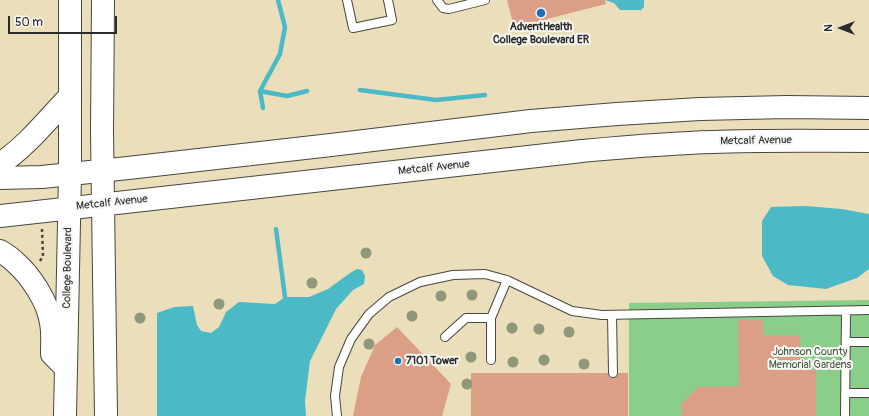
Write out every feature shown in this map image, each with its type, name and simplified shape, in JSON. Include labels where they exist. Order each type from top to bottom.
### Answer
[{"type":"main road","name":"College Boulevard","points":[[65,416],[70,174],[70,0]]},
{"type":"main road","points":[[103,0],[102,132],[106,416]]},
{"type":"main road","points":[[0,164],[33,137],[70,96]]},
{"type":"main road","points":[[0,178],[42,177],[103,171],[531,121],[610,114],[700,109],[779,107],[869,108]]},
{"type":"main road","name":"Metcalf Avenue","points":[[0,216],[582,151],[651,145],[763,141],[869,142]]},
{"type":"main road","points":[[0,251],[15,262],[37,288],[46,306],[51,323],[52,354],[65,368]]},
{"type":"lane","points":[[347,0],[353,28],[392,20],[388,0]]},
{"type":"lane","points":[[437,0],[443,8],[449,9],[485,0]]},
{"type":"lane","points":[[337,416],[335,396],[339,366],[351,339],[370,314],[389,297],[420,282],[453,275],[484,274],[507,280],[572,311],[602,315],[869,310]]},
{"type":"lane","points":[[491,360],[491,318],[507,280]]},
{"type":"lane","points":[[845,416],[846,311]]},
{"type":"lane","points":[[612,315],[613,373]]},
{"type":"lane","points":[[445,337],[466,318],[491,318]]},
{"type":"lane","points":[[846,342],[869,342]]},
{"type":"lane","points":[[845,393],[869,392]]},
{"type":"path","points":[[42,229],[43,256],[47,256]]},
{"type":"green space","name":"Johnson County Memorial Gardens","points":[[869,300],[869,416],[629,416],[629,303]]},
{"type":"water","points":[[605,0],[644,0],[644,7],[641,10],[620,10],[614,3]]},
{"type":"water","points":[[805,206],[842,209],[869,214],[869,269],[857,278],[826,289],[788,285],[773,276],[762,256],[762,221],[771,207]]},
{"type":"water","points":[[357,269],[362,270],[365,276],[364,284],[353,290],[336,309],[310,361],[305,401],[306,416],[157,416],[157,313],[174,307],[193,306],[197,325],[201,331],[211,333],[219,327],[226,312],[239,302],[275,304],[285,297],[309,297],[328,289]]},
{"type":"building","name":"AdventHealth College Boulevard ER","points":[[507,0],[605,0],[606,4],[547,20],[514,27]]},
{"type":"building","points":[[738,320],[763,320],[763,335],[800,335],[800,370],[816,370],[816,416],[682,416],[681,404],[698,387],[739,386]]},
{"type":"building","name":"7101 Tower","points":[[397,327],[451,384],[442,416],[353,416],[361,377],[375,345]]},
{"type":"building","points":[[471,373],[608,373],[609,376],[613,378],[616,377],[618,373],[628,373],[628,416],[471,416]]},
{"type":"waterway","points":[[263,108],[260,91],[280,54],[285,27],[278,0]]},
{"type":"waterway","points":[[360,90],[436,100],[485,95]]},
{"type":"waterway","points":[[260,91],[287,96],[307,91]]},
{"type":"waterway","points":[[276,229],[285,297]]},
{"type":"place","name":"AdventHealth College Boulevard ER","points":[[541,13]]},
{"type":"place","name":"7101 Tower","points":[[398,361]]}]
